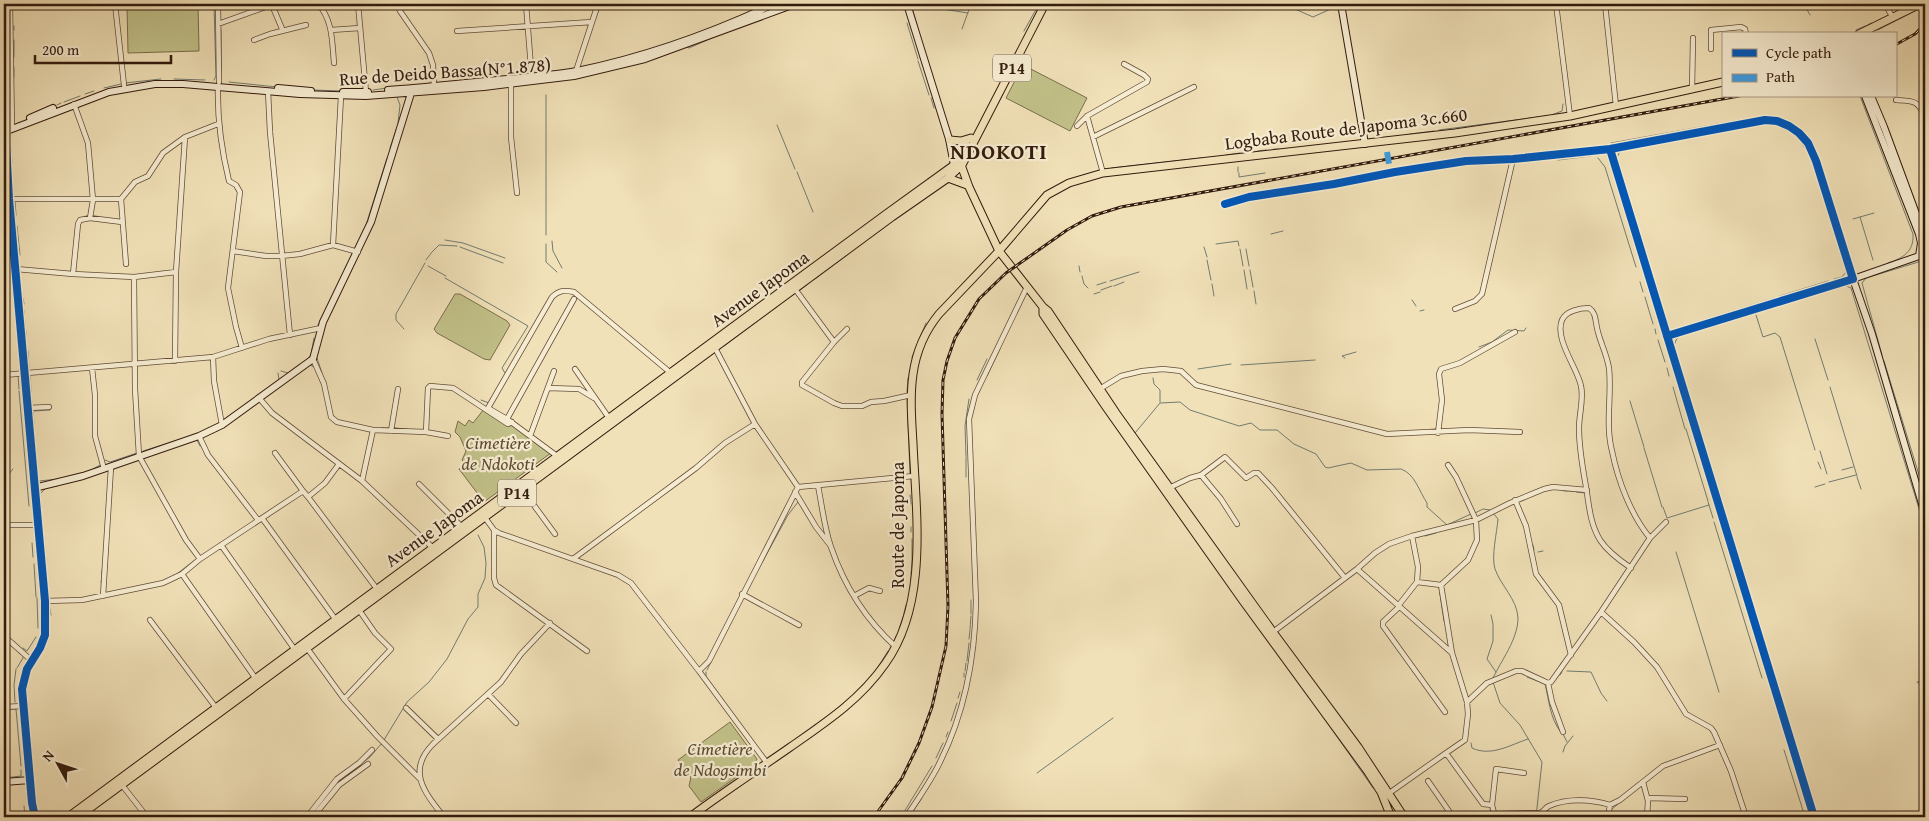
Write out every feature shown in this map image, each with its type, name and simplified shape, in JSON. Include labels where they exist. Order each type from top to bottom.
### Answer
[{"type":"main road","name":"Avenue Japoma","points":[[713,346],[948,178],[978,132],[1045,4]]},
{"type":"main road","points":[[1867,31],[1920,4]]},
{"type":"main road","name":"Logbaba Route de Japoma 3c.660","points":[[999,251],[1047,195],[1069,183],[1103,173],[1365,144],[1570,116],[1722,82]]},
{"type":"main road","name":"Avenue Japoma","points":[[68,817],[307,648],[377,589],[462,527],[522,490],[673,375],[958,165],[971,138],[978,132]]},
{"type":"main road","points":[[950,140],[961,141],[971,138]]},
{"type":"main road","points":[[958,165],[999,251],[1042,307],[1048,311],[1114,414],[1243,601],[1325,707],[1404,817]]},
{"type":"main road","points":[[948,178],[968,186]]},
{"type":"main road","name":"Route de Japoma","points":[[690,817],[836,716],[853,702],[874,679],[896,647],[908,616],[915,582],[916,548],[911,395],[915,360],[925,334],[939,314],[999,251]]},
{"type":"main road","name":"Avenue Japoma","points":[[78,817],[295,650],[359,610],[557,456],[673,375]]},
{"type":"main road","points":[[1167,489],[1273,632],[1309,686]]},
{"type":"main road","points":[[1356,749],[1380,792],[1391,817]]},
{"type":"street","points":[[10,4],[7,129],[9,199],[45,601],[46,635],[25,675],[22,689],[33,817]]},
{"type":"street","points":[[46,4],[46,6],[74,4]]},
{"type":"street","points":[[115,4],[124,85]]},
{"type":"street","points":[[218,4],[218,124],[229,181],[236,185],[240,192],[228,291],[242,348]]},
{"type":"street","points":[[218,24],[260,6],[273,4],[283,31]]},
{"type":"street","points":[[318,4],[328,18],[334,63]]},
{"type":"street","points":[[358,4],[366,92]]},
{"type":"street","points":[[526,4],[532,79]]},
{"type":"street","points":[[576,71],[598,4]]},
{"type":"street","points":[[7,129],[92,94],[124,85],[165,80],[300,92],[366,92],[412,91],[532,79],[576,71],[666,47],[774,4]]},
{"type":"street","name":"Rue de Deido Bassa(N°1.878)","points":[[434,88],[511,84],[532,79],[579,75],[635,62],[693,43],[795,4]]},
{"type":"street","points":[[907,4],[958,165]]},
{"type":"street","points":[[1341,4],[1365,144]]},
{"type":"street","points":[[1556,4],[1570,116]]},
{"type":"street","points":[[1605,4],[1616,106]]},
{"type":"street","points":[[1885,4],[1893,18]]},
{"type":"street","points":[[398,5],[429,53],[433,65],[434,88]]},
{"type":"street","points":[[458,31],[592,22]]},
{"type":"street","points":[[254,40],[306,25]]},
{"type":"street","points":[[1710,49],[1712,30],[1741,27],[1745,29],[1746,32]]},
{"type":"street","points":[[331,30],[360,28]]},
{"type":"street","points":[[1692,38],[1692,90]]},
{"type":"street","points":[[1077,126],[1087,116],[1147,82],[1148,79],[1144,75],[1124,64]]},
{"type":"street","name":"Rue de Deido Bassa(N°1.878)","points":[[7,129],[109,92],[139,86],[171,83],[219,84],[268,91],[341,96],[412,91]]},
{"type":"street","points":[[511,84],[511,137],[518,193]]},
{"type":"street","points":[[1093,137],[1194,87]]},
{"type":"street","points":[[268,91],[281,256],[290,335]]},
{"type":"street","points":[[412,91],[373,216],[358,252],[321,328],[314,359],[322,376],[331,417],[337,422],[373,430],[426,432],[448,436]]},
{"type":"street","points":[[333,245],[341,96]]},
{"type":"street","points":[[1667,336],[1853,279],[1922,255],[1922,244],[1866,98]]},
{"type":"street","points":[[1872,98],[1925,238]]},
{"type":"street","points":[[1896,100],[1915,102],[1919,105],[1925,116]]},
{"type":"street","points":[[74,104],[87,138],[93,200],[90,218]]},
{"type":"street","points":[[1087,116],[1103,173]]},
{"type":"street","points":[[1225,204],[1249,197],[1466,161],[1513,159],[1610,149],[1765,120],[1777,121],[1789,126],[1799,133],[1813,153],[1872,334],[1925,514]]},
{"type":"street","points":[[126,264],[121,199],[135,182],[148,176],[162,155],[186,137],[218,124]]},
{"type":"street","points":[[175,361],[176,272],[186,137]]},
{"type":"street","points":[[1610,149],[1814,817]]},
{"type":"street","points":[[1454,310],[1475,301],[1482,294],[1513,159]]},
{"type":"street","points":[[9,199],[121,199]]},
{"type":"street","points":[[73,274],[80,220],[90,218],[122,222]]},
{"type":"street","points":[[4,244],[14,244]]},
{"type":"street","points":[[234,251],[266,256],[281,256],[300,254],[333,245],[358,252]]},
{"type":"street","points":[[16,269],[134,277],[176,272]]},
{"type":"street","points":[[134,277],[135,389],[139,456],[186,540],[200,559]]},
{"type":"street","points":[[906,817],[922,793],[948,745],[970,675],[976,602],[969,419],[975,395],[1027,287]]},
{"type":"street","points":[[795,289],[834,342]]},
{"type":"street","points":[[557,456],[510,421],[488,408],[552,297],[561,291],[574,292],[673,375]]},
{"type":"street","points":[[426,432],[428,388],[430,386],[453,388],[508,424],[574,299]]},
{"type":"street","points":[[1631,568],[1610,553],[1600,541],[1592,522],[1578,428],[1581,384],[1567,354],[1561,325],[1562,320],[1572,311],[1580,308],[1589,308],[1595,314],[1598,334],[1609,368],[1611,451],[1631,507],[1639,523],[1650,538]]},
{"type":"street","points":[[4,375],[213,358],[242,348],[321,328]]},
{"type":"street","points":[[847,329],[834,342],[802,382],[802,385],[842,406],[862,406],[871,402],[911,395]]},
{"type":"street","points":[[1438,433],[1442,400],[1439,374],[1441,369],[1460,363],[1515,332]]},
{"type":"street","points":[[713,346],[816,527],[831,546]]},
{"type":"street","points":[[213,358],[214,381],[222,425]]},
{"type":"street","points":[[34,488],[83,476],[199,436],[222,425],[314,359]]},
{"type":"street","points":[[92,368],[95,395],[95,436],[107,468],[104,596]]},
{"type":"street","points":[[575,369],[610,418]]},
{"type":"street","points":[[1098,390],[1122,376],[1142,371],[1163,369],[1181,371],[1196,385],[1379,433],[1438,433],[1469,430],[1520,432]]},
{"type":"street","points":[[530,436],[554,371]]},
{"type":"street","points":[[548,388],[579,389],[597,400]]},
{"type":"street","points":[[391,431],[398,389]]},
{"type":"street","points":[[260,398],[272,413],[362,481],[433,548]]},
{"type":"street","points":[[28,408],[49,408]]},
{"type":"street","points":[[573,560],[696,468],[725,443],[756,424]]},
{"type":"street","points":[[362,481],[373,430]]},
{"type":"street","points":[[199,436],[208,454],[338,622]]},
{"type":"street","points":[[275,453],[377,589]]},
{"type":"street","points":[[1167,489],[1201,475],[1225,457],[1245,477],[1258,473],[1346,578]]},
{"type":"street","points":[[308,497],[325,483],[339,464]]},
{"type":"street","points":[[1417,582],[1441,585],[1463,566],[1472,553],[1477,540],[1476,520],[1448,465]]},
{"type":"street","points":[[1201,475],[1221,499],[1237,524]]},
{"type":"street","points":[[796,489],[914,476]]},
{"type":"street","points":[[419,484],[462,527]]},
{"type":"street","points":[[818,486],[831,546],[854,596],[876,628],[896,647]]},
{"type":"street","points":[[1273,632],[1389,544],[1412,536],[1476,520],[1544,488],[1587,490]]},
{"type":"street","points":[[698,671],[709,661],[796,489]]},
{"type":"street","points":[[522,490],[555,534]]},
{"type":"street","points":[[45,601],[82,600],[158,585],[182,574],[221,544],[304,491]]},
{"type":"street","points":[[1515,500],[1526,526],[1536,574],[1559,605],[1571,655]]},
{"type":"street","points":[[483,515],[494,530],[618,575],[631,583],[767,763]]},
{"type":"street","points":[[1548,683],[1555,679],[1650,538],[1666,522]]},
{"type":"street","points":[[4,523],[6,525],[38,525]]},
{"type":"street","points":[[494,530],[494,578],[496,585],[587,651]]},
{"type":"street","points":[[1412,536],[1418,567],[1417,582],[1383,622],[1383,626],[1445,712]]},
{"type":"street","points":[[221,544],[295,650]]},
{"type":"street","points":[[1357,569],[1452,653]]},
{"type":"street","points":[[182,574],[256,679]]},
{"type":"street","points":[[1388,794],[1466,738],[1467,702],[1452,653],[1441,585]]},
{"type":"street","points":[[854,596],[870,588],[880,592]]},
{"type":"street","points":[[742,594],[799,625]]},
{"type":"street","points":[[344,699],[390,650],[359,610]]},
{"type":"street","points":[[1601,612],[1634,642],[1661,672],[1686,714],[1711,728],[1720,745],[1746,817]]},
{"type":"street","points":[[150,620],[218,711]]},
{"type":"street","points":[[444,817],[425,793],[420,779],[420,762],[427,750],[438,739],[501,682],[521,654],[550,623]]},
{"type":"street","points":[[4,636],[32,661]]},
{"type":"street","points":[[307,648],[344,699],[377,736],[420,779]]},
{"type":"street","points":[[1467,702],[1492,680],[1516,671],[1548,683]]},
{"type":"street","points":[[1548,683],[1552,702],[1563,732]]},
{"type":"street","points":[[488,694],[516,723]]},
{"type":"street","points":[[4,707],[23,706]]},
{"type":"street","points":[[406,708],[438,739]]},
{"type":"street","points":[[1524,773],[1496,769],[1492,805],[1495,816],[1540,813],[1548,806],[1572,801],[1594,801],[1610,805],[1620,800],[1663,766],[1720,745]]},
{"type":"street","points":[[307,817],[337,779],[359,764],[372,750]]},
{"type":"street","points":[[1446,753],[1483,804],[1492,805]]},
{"type":"street","points":[[313,817],[339,785],[368,764]]},
{"type":"street","points":[[4,782],[30,780]]},
{"type":"street","points":[[1428,781],[1452,817]]},
{"type":"street","points":[[1643,782],[1648,798],[1647,817]]},
{"type":"street","points":[[122,785],[147,817]]},
{"type":"street","points":[[1648,798],[1685,799]]},
{"type":"street","points":[[1608,817],[1610,805]]},
{"type":"green space","points":[[198,4],[199,51],[128,53],[127,5]]},
{"type":"green space","points":[[1023,65],[1087,98],[1070,131],[1006,98]]},
{"type":"green space","points":[[455,294],[460,294],[507,321],[510,325],[490,360],[484,359],[437,333],[434,329]]},
{"type":"green space","name":"Cimetière de Ndokoti","points":[[484,409],[510,423],[551,453],[484,502],[459,469],[465,463],[462,460],[466,451],[460,437],[455,432],[458,421],[465,426],[469,420],[473,423]]},
{"type":"green space","name":"Cimetière de Ndogsimbi","points":[[730,722],[757,759],[755,764],[701,802],[689,786],[691,777],[678,760]]},
{"type":"waterway","points":[[214,4],[216,76],[214,80]]},
{"type":"waterway","points":[[363,4],[364,8]]},
{"type":"waterway","points":[[596,17],[601,4]]},
{"type":"waterway","points":[[911,4],[917,25]]},
{"type":"waterway","points":[[921,4],[923,6],[968,13]]},
{"type":"waterway","points":[[962,4],[969,4]]},
{"type":"waterway","points":[[962,29],[971,4]]},
{"type":"waterway","points":[[1024,31],[1039,4]]},
{"type":"waterway","points":[[1412,6],[1417,4]]},
{"type":"waterway","points":[[1442,4],[1452,4]]},
{"type":"waterway","points":[[1471,4],[1490,9],[1504,7],[1508,4]]},
{"type":"waterway","points":[[1804,4],[1810,15]]},
{"type":"waterway","points":[[1295,9],[1313,17],[1335,7]]},
{"type":"waterway","points":[[1878,30],[1919,9]]},
{"type":"waterway","points":[[1875,22],[1883,18]]},
{"type":"waterway","points":[[907,23],[918,59]]},
{"type":"waterway","points":[[1866,26],[1871,23]]},
{"type":"waterway","points":[[4,26],[4,99]]},
{"type":"waterway","points":[[1856,30],[1865,26]]},
{"type":"waterway","points":[[221,30],[221,73]]},
{"type":"waterway","points":[[686,47],[689,48],[721,34]]},
{"type":"waterway","points":[[14,40],[14,57]]},
{"type":"waterway","points":[[918,61],[929,95]]},
{"type":"waterway","points":[[14,67],[14,77]]},
{"type":"waterway","points":[[125,83],[161,79]]},
{"type":"waterway","points":[[174,79],[205,80]]},
{"type":"waterway","points":[[229,82],[277,87]]},
{"type":"waterway","points":[[104,88],[121,84]]},
{"type":"waterway","points":[[373,90],[387,88]]},
{"type":"waterway","points":[[313,90],[342,91]]},
{"type":"waterway","points":[[85,94],[94,91]]},
{"type":"waterway","points":[[546,95],[546,235]]},
{"type":"waterway","points":[[64,102],[80,96]]},
{"type":"waterway","points":[[397,97],[400,105],[398,123]]},
{"type":"waterway","points":[[931,98],[934,108]]},
{"type":"waterway","points":[[1861,98],[1913,234],[1912,245],[1909,250],[1903,256],[1888,263]]},
{"type":"waterway","points":[[57,105],[61,103]]},
{"type":"waterway","points":[[1554,114],[1562,111],[1563,104]]},
{"type":"waterway","points":[[1439,130],[1546,116]]},
{"type":"waterway","points":[[1611,143],[1751,118],[1776,118]]},
{"type":"waterway","points":[[1780,119],[1801,131],[1811,143],[1813,142],[1816,151]]},
{"type":"waterway","points":[[777,125],[795,169]]},
{"type":"waterway","points":[[1772,125],[1782,127]]},
{"type":"waterway","points":[[390,148],[397,127]]},
{"type":"waterway","points":[[1410,134],[1434,131]]},
{"type":"waterway","points":[[10,139],[12,163]]},
{"type":"waterway","points":[[1353,148],[1365,146]]},
{"type":"waterway","points":[[1274,149],[1279,149]]},
{"type":"waterway","points":[[1616,160],[1619,153],[1624,149]]},
{"type":"waterway","points":[[1258,151],[1266,150]]},
{"type":"waterway","points":[[1226,155],[1240,153]]},
{"type":"waterway","points":[[1558,160],[1591,156]]},
{"type":"waterway","points":[[366,225],[387,158]]},
{"type":"waterway","points":[[1112,168],[1201,158]]},
{"type":"waterway","points":[[1598,158],[1605,167],[1636,267]]},
{"type":"waterway","points":[[1238,167],[1238,172]]},
{"type":"waterway","points":[[797,172],[813,212]]},
{"type":"waterway","points":[[1239,173],[1239,177],[1265,173]]},
{"type":"waterway","points":[[15,201],[16,215]]},
{"type":"waterway","points":[[1853,219],[1874,213]]},
{"type":"waterway","points":[[1860,217],[1873,260]]},
{"type":"waterway","points":[[17,226],[20,255]]},
{"type":"waterway","points":[[1271,234],[1283,231]]},
{"type":"waterway","points":[[445,240],[463,243],[505,258]]},
{"type":"waterway","points":[[552,241],[553,251],[562,268]]},
{"type":"waterway","points":[[1216,244],[1238,241],[1239,246]]},
{"type":"waterway","points":[[546,244],[546,262],[557,272]]},
{"type":"waterway","points":[[426,260],[439,245],[457,246]]},
{"type":"waterway","points":[[460,247],[503,263]]},
{"type":"waterway","points":[[1204,247],[1207,257]]},
{"type":"waterway","points":[[1240,249],[1243,266]]},
{"type":"waterway","points":[[1246,249],[1249,266]]},
{"type":"waterway","points":[[1834,279],[1842,277],[1846,272],[1839,249]]},
{"type":"waterway","points":[[815,279],[847,255]]},
{"type":"waterway","points":[[1207,260],[1211,280]]},
{"type":"waterway","points":[[1882,355],[1862,283],[1866,278],[1925,260]]},
{"type":"waterway","points":[[404,329],[396,320],[396,314],[425,263]]},
{"type":"waterway","points":[[428,266],[446,276]]},
{"type":"waterway","points":[[1079,266],[1080,272]]},
{"type":"waterway","points":[[1244,270],[1247,289]]},
{"type":"waterway","points":[[1250,270],[1253,287]]},
{"type":"waterway","points":[[1110,281],[1139,272]]},
{"type":"waterway","points":[[1082,276],[1084,284],[1088,288]]},
{"type":"waterway","points":[[445,278],[528,326],[502,368],[505,373]]},
{"type":"waterway","points":[[1780,296],[1828,281]]},
{"type":"waterway","points":[[1097,285],[1106,282]]},
{"type":"waterway","points":[[1114,286],[1124,282]]},
{"type":"waterway","points":[[1640,282],[1643,292]]},
{"type":"waterway","points":[[799,291],[808,284]]},
{"type":"waterway","points":[[1212,284],[1214,296]]},
{"type":"waterway","points":[[1773,306],[1844,285],[1851,288],[1925,528]]},
{"type":"waterway","points":[[1101,290],[1112,286]]},
{"type":"waterway","points":[[1254,291],[1256,304]]},
{"type":"waterway","points":[[1094,294],[1100,292]]},
{"type":"waterway","points":[[724,346],[795,293]]},
{"type":"waterway","points":[[1645,297],[1653,324]]},
{"type":"waterway","points":[[23,298],[24,304]]},
{"type":"waterway","points":[[1681,327],[1774,298]]},
{"type":"waterway","points":[[1412,300],[1416,306]]},
{"type":"waterway","points":[[1749,314],[1766,309]]},
{"type":"waterway","points":[[24,310],[25,325]]},
{"type":"waterway","points":[[318,325],[326,310]]},
{"type":"waterway","points":[[1420,311],[1424,310]]},
{"type":"waterway","points":[[1756,315],[1763,337],[1775,333],[1780,337],[1815,450]]},
{"type":"waterway","points":[[1674,346],[1676,340],[1682,334],[1742,316]]},
{"type":"waterway","points":[[912,357],[926,323]]},
{"type":"waterway","points":[[1479,347],[1492,342],[1508,330],[1524,331],[1526,328]]},
{"type":"waterway","points":[[1655,329],[1656,334]]},
{"type":"waterway","points":[[26,331],[26,341]]},
{"type":"waterway","points":[[308,359],[311,354],[314,338]]},
{"type":"waterway","points":[[1815,339],[1828,380]]},
{"type":"waterway","points":[[1658,340],[1665,362]]},
{"type":"waterway","points":[[987,376],[1000,349]]},
{"type":"waterway","points":[[28,351],[29,368]]},
{"type":"waterway","points":[[1345,358],[1342,356],[1356,352]]},
{"type":"waterway","points":[[317,358],[322,373]]},
{"type":"waterway","points":[[977,380],[987,359]]},
{"type":"waterway","points":[[1241,365],[1315,360]]},
{"type":"waterway","points":[[1884,361],[1919,475]]},
{"type":"waterway","points":[[281,371],[288,373],[300,364]]},
{"type":"waterway","points":[[1198,369],[1231,364]]},
{"type":"waterway","points":[[310,365],[314,367]]},
{"type":"waterway","points":[[1667,368],[1669,376]]},
{"type":"waterway","points":[[260,394],[279,380],[278,373]]},
{"type":"waterway","points":[[18,375],[19,389]]},
{"type":"waterway","points":[[30,375],[32,404]]},
{"type":"waterway","points":[[907,392],[908,378]]},
{"type":"waterway","points":[[1153,378],[1154,384],[1160,390],[1160,402]]},
{"type":"waterway","points":[[1673,387],[1685,429]]},
{"type":"waterway","points":[[1830,387],[1857,476]]},
{"type":"waterway","points":[[976,398],[980,390]]},
{"type":"waterway","points":[[19,391],[29,506]]},
{"type":"waterway","points":[[907,397],[910,474]]},
{"type":"waterway","points":[[966,456],[965,426],[969,399]]},
{"type":"waterway","points":[[481,400],[489,403]]},
{"type":"waterway","points":[[628,417],[649,401]]},
{"type":"waterway","points":[[1630,401],[1644,447]]},
{"type":"waterway","points":[[1135,433],[1160,403],[1180,402],[1190,410],[1239,426],[1251,423],[1260,430],[1277,430],[1294,444],[1316,454],[1325,467],[1328,468],[1351,463],[1367,470],[1401,469],[1406,471],[1413,479],[1427,503],[1427,507],[1447,525],[1471,514]]},
{"type":"waterway","points":[[33,410],[34,424]]},
{"type":"waterway","points":[[34,411],[50,410]]},
{"type":"waterway","points":[[217,431],[245,412]]},
{"type":"waterway","points":[[611,429],[616,425]]},
{"type":"waterway","points":[[381,428],[390,428]]},
{"type":"waterway","points":[[394,428],[407,429]]},
{"type":"waterway","points":[[1686,429],[1708,501]]},
{"type":"waterway","points":[[577,454],[606,432]]},
{"type":"waterway","points":[[143,451],[178,440]]},
{"type":"waterway","points":[[197,440],[200,446]]},
{"type":"waterway","points":[[1644,448],[1662,507]]},
{"type":"waterway","points":[[1820,451],[1827,474]]},
{"type":"waterway","points":[[105,460],[110,462],[137,453]]},
{"type":"waterway","points":[[966,457],[966,477]]},
{"type":"waterway","points":[[1818,462],[1821,469]]},
{"type":"waterway","points":[[93,469],[100,465]]},
{"type":"waterway","points":[[1842,470],[1853,467]]},
{"type":"waterway","points":[[113,472],[114,468]]},
{"type":"waterway","points":[[4,480],[13,469]]},
{"type":"waterway","points":[[1829,482],[1856,475]]},
{"type":"waterway","points":[[1857,477],[1861,489]]},
{"type":"waterway","points":[[39,481],[58,479]]},
{"type":"waterway","points":[[1921,481],[1925,494]]},
{"type":"waterway","points":[[1815,487],[1825,484]]},
{"type":"waterway","points":[[40,494],[46,488],[57,486]]},
{"type":"waterway","points":[[526,491],[532,487]]},
{"type":"waterway","points":[[1569,491],[1574,491]]},
{"type":"waterway","points":[[1576,492],[1585,493]]},
{"type":"waterway","points":[[910,495],[911,504]]},
{"type":"waterway","points":[[758,570],[788,515],[798,502]]},
{"type":"waterway","points":[[1708,502],[1713,518]]},
{"type":"waterway","points":[[1663,507],[1667,518],[1709,505]]},
{"type":"waterway","points":[[1475,513],[1483,509],[1490,510]]},
{"type":"waterway","points":[[1493,513],[1498,519],[1494,551],[1495,569],[1515,605],[1518,618],[1512,642],[1493,678]]},
{"type":"waterway","points":[[42,521],[45,549]]},
{"type":"waterway","points":[[1714,522],[1762,678]]},
{"type":"waterway","points":[[911,527],[911,532]]},
{"type":"waterway","points":[[1425,536],[1436,533]]},
{"type":"waterway","points":[[384,740],[407,702],[429,682],[447,659],[468,619],[478,607],[478,594],[485,578],[486,563],[484,547],[478,535]]},
{"type":"waterway","points":[[1415,538],[1422,536]]},
{"type":"waterway","points":[[912,539],[912,558]]},
{"type":"waterway","points":[[32,543],[33,557]]},
{"type":"waterway","points":[[1533,545],[1534,550]]},
{"type":"waterway","points":[[1538,552],[1543,551]]},
{"type":"waterway","points":[[45,552],[46,560]]},
{"type":"waterway","points":[[1676,552],[1719,692]]},
{"type":"waterway","points":[[911,575],[912,559]]},
{"type":"waterway","points":[[178,573],[195,560]]},
{"type":"waterway","points":[[46,561],[47,587]]},
{"type":"waterway","points":[[34,564],[36,597]]},
{"type":"waterway","points":[[102,570],[102,575]]},
{"type":"waterway","points":[[101,582],[102,577]]},
{"type":"waterway","points":[[910,590],[911,577]]},
{"type":"waterway","points":[[1439,587],[1444,621]]},
{"type":"waterway","points":[[37,598],[38,628]]},
{"type":"waterway","points":[[971,600],[971,614]]},
{"type":"waterway","points":[[49,603],[51,615]]},
{"type":"waterway","points":[[904,613],[906,605]]},
{"type":"waterway","points":[[899,629],[904,614]]},
{"type":"waterway","points":[[1491,615],[1493,641],[1487,659],[1496,672]]},
{"type":"waterway","points":[[970,629],[971,616]]},
{"type":"waterway","points":[[969,639],[970,630]]},
{"type":"waterway","points":[[23,648],[27,651],[36,637]]},
{"type":"waterway","points":[[967,661],[969,643]]},
{"type":"waterway","points":[[878,667],[888,651]]},
{"type":"waterway","points":[[17,668],[24,656],[19,653]]},
{"type":"waterway","points":[[707,670],[711,662]]},
{"type":"waterway","points":[[1557,670],[1562,662]]},
{"type":"waterway","points":[[965,671],[966,663]]},
{"type":"waterway","points":[[15,702],[14,685],[16,669]]},
{"type":"waterway","points":[[1567,671],[1591,672],[1607,701]]},
{"type":"waterway","points":[[1527,677],[1545,684],[1552,715],[1560,731]]},
{"type":"waterway","points":[[1917,682],[1925,680]]},
{"type":"waterway","points":[[1918,683],[1925,681]]},
{"type":"waterway","points":[[1493,682],[1500,703],[1520,725],[1542,762],[1536,817]]},
{"type":"waterway","points":[[26,685],[37,813]]},
{"type":"waterway","points":[[958,698],[960,692]]},
{"type":"waterway","points":[[1310,698],[1373,788]]},
{"type":"waterway","points":[[951,721],[957,703]]},
{"type":"waterway","points":[[6,709],[16,709],[21,766]]},
{"type":"waterway","points":[[1784,710],[1818,817]]},
{"type":"waterway","points":[[818,723],[826,717]]},
{"type":"waterway","points":[[1037,773],[1113,718]]},
{"type":"waterway","points":[[793,741],[816,724]]},
{"type":"waterway","points":[[946,737],[948,732]]},
{"type":"waterway","points":[[1563,734],[1567,742]]},
{"type":"waterway","points":[[1563,752],[1573,736]]},
{"type":"waterway","points":[[1471,743],[1472,748],[1493,751],[1528,739]]},
{"type":"waterway","points":[[352,771],[370,757],[382,743]]},
{"type":"waterway","points":[[781,750],[789,743]]},
{"type":"waterway","points":[[936,758],[943,743]]},
{"type":"waterway","points":[[1784,750],[1805,817]]},
{"type":"waterway","points":[[901,817],[932,766]]},
{"type":"waterway","points":[[697,817],[767,767]]},
{"type":"waterway","points":[[4,778],[21,776],[21,770]]},
{"type":"waterway","points":[[330,791],[341,779]]},
{"type":"waterway","points":[[909,817],[922,798]]},
{"type":"waterway","points":[[1611,810],[1619,803]]},
{"type":"waterway","points":[[24,806],[25,817]]},
{"type":"waterway","points":[[1490,806],[1491,817]]},
{"type":"waterway","points":[[1403,809],[1412,817]]},
{"type":"railway","points":[[1896,44],[1915,34],[1925,24]]},
{"type":"railway","points":[[874,817],[902,778],[919,743],[932,707],[946,646],[948,606],[942,414],[943,380],[947,361],[955,338],[979,299],[1006,273],[1067,230],[1092,216],[1121,207],[1728,98]]},
{"type":"marked path","points":[[1387,152],[1390,170]]},
{"type":"cycle path","points":[[1225,204],[1249,197],[1466,161],[1513,159],[1610,149],[1765,120],[1777,121],[1789,126],[1808,143],[1816,161],[1853,279],[1667,336]]},
{"type":"cycle path","points":[[5,127],[9,199],[45,601],[45,635],[40,648],[27,669],[22,689],[32,803],[35,817]]},
{"type":"cycle path","points":[[1610,149],[1814,817]]},
{"type":"district","name":"NDOKOTI","points":[[999,151]]}]
